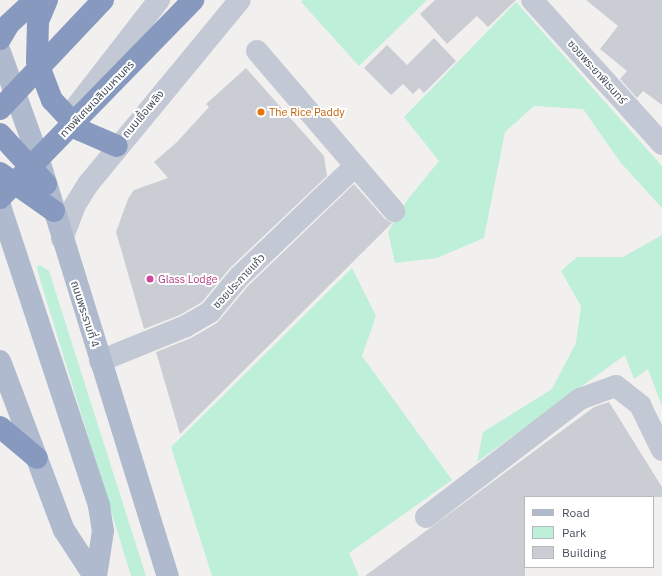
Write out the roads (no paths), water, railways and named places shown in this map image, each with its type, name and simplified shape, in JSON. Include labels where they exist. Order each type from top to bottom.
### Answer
[{"type":"highway","points":[[0,39],[9,24],[36,0]]},
{"type":"highway","points":[[47,0],[38,21],[37,61],[52,100],[80,130],[117,146]]},
{"type":"highway","points":[[0,109],[103,0]]},
{"type":"highway","name":"ทางพิเศษเฉลิมมหานคร","points":[[1,205],[193,0]]},
{"type":"highway","points":[[0,134],[35,162],[46,184]]},
{"type":"highway","points":[[0,173],[54,211]]},
{"type":"highway","points":[[0,427],[37,458]]},
{"type":"main road","points":[[0,52],[35,162],[18,186],[1,205],[99,506],[103,531],[95,576]]},
{"type":"main road","name":"ถนนพระรามที่ 4","points":[[46,184],[168,576]]},
{"type":"main road","points":[[0,361],[64,530],[95,576]]},
{"type":"street","points":[[35,162],[159,0]]},
{"type":"street","name":"ถนนเชื้อเพลิง","points":[[62,239],[76,205],[88,183],[117,146],[240,0]]},
{"type":"street","name":"ซอยพระยาพิเรนทร์","points":[[532,0],[662,144]]},
{"type":"street","points":[[258,51],[394,211]]},
{"type":"street","name":"ซอยประกายแก้ว","points":[[100,361],[186,326],[210,312],[239,277],[356,166]]},
{"type":"street","points":[[426,517],[580,398],[616,386],[640,405],[662,450]]},
{"type":"place","name":"The Rice Paddy","points":[[261,112]]},
{"type":"place","name":"Glass Lodge","points":[[150,279]]}]
